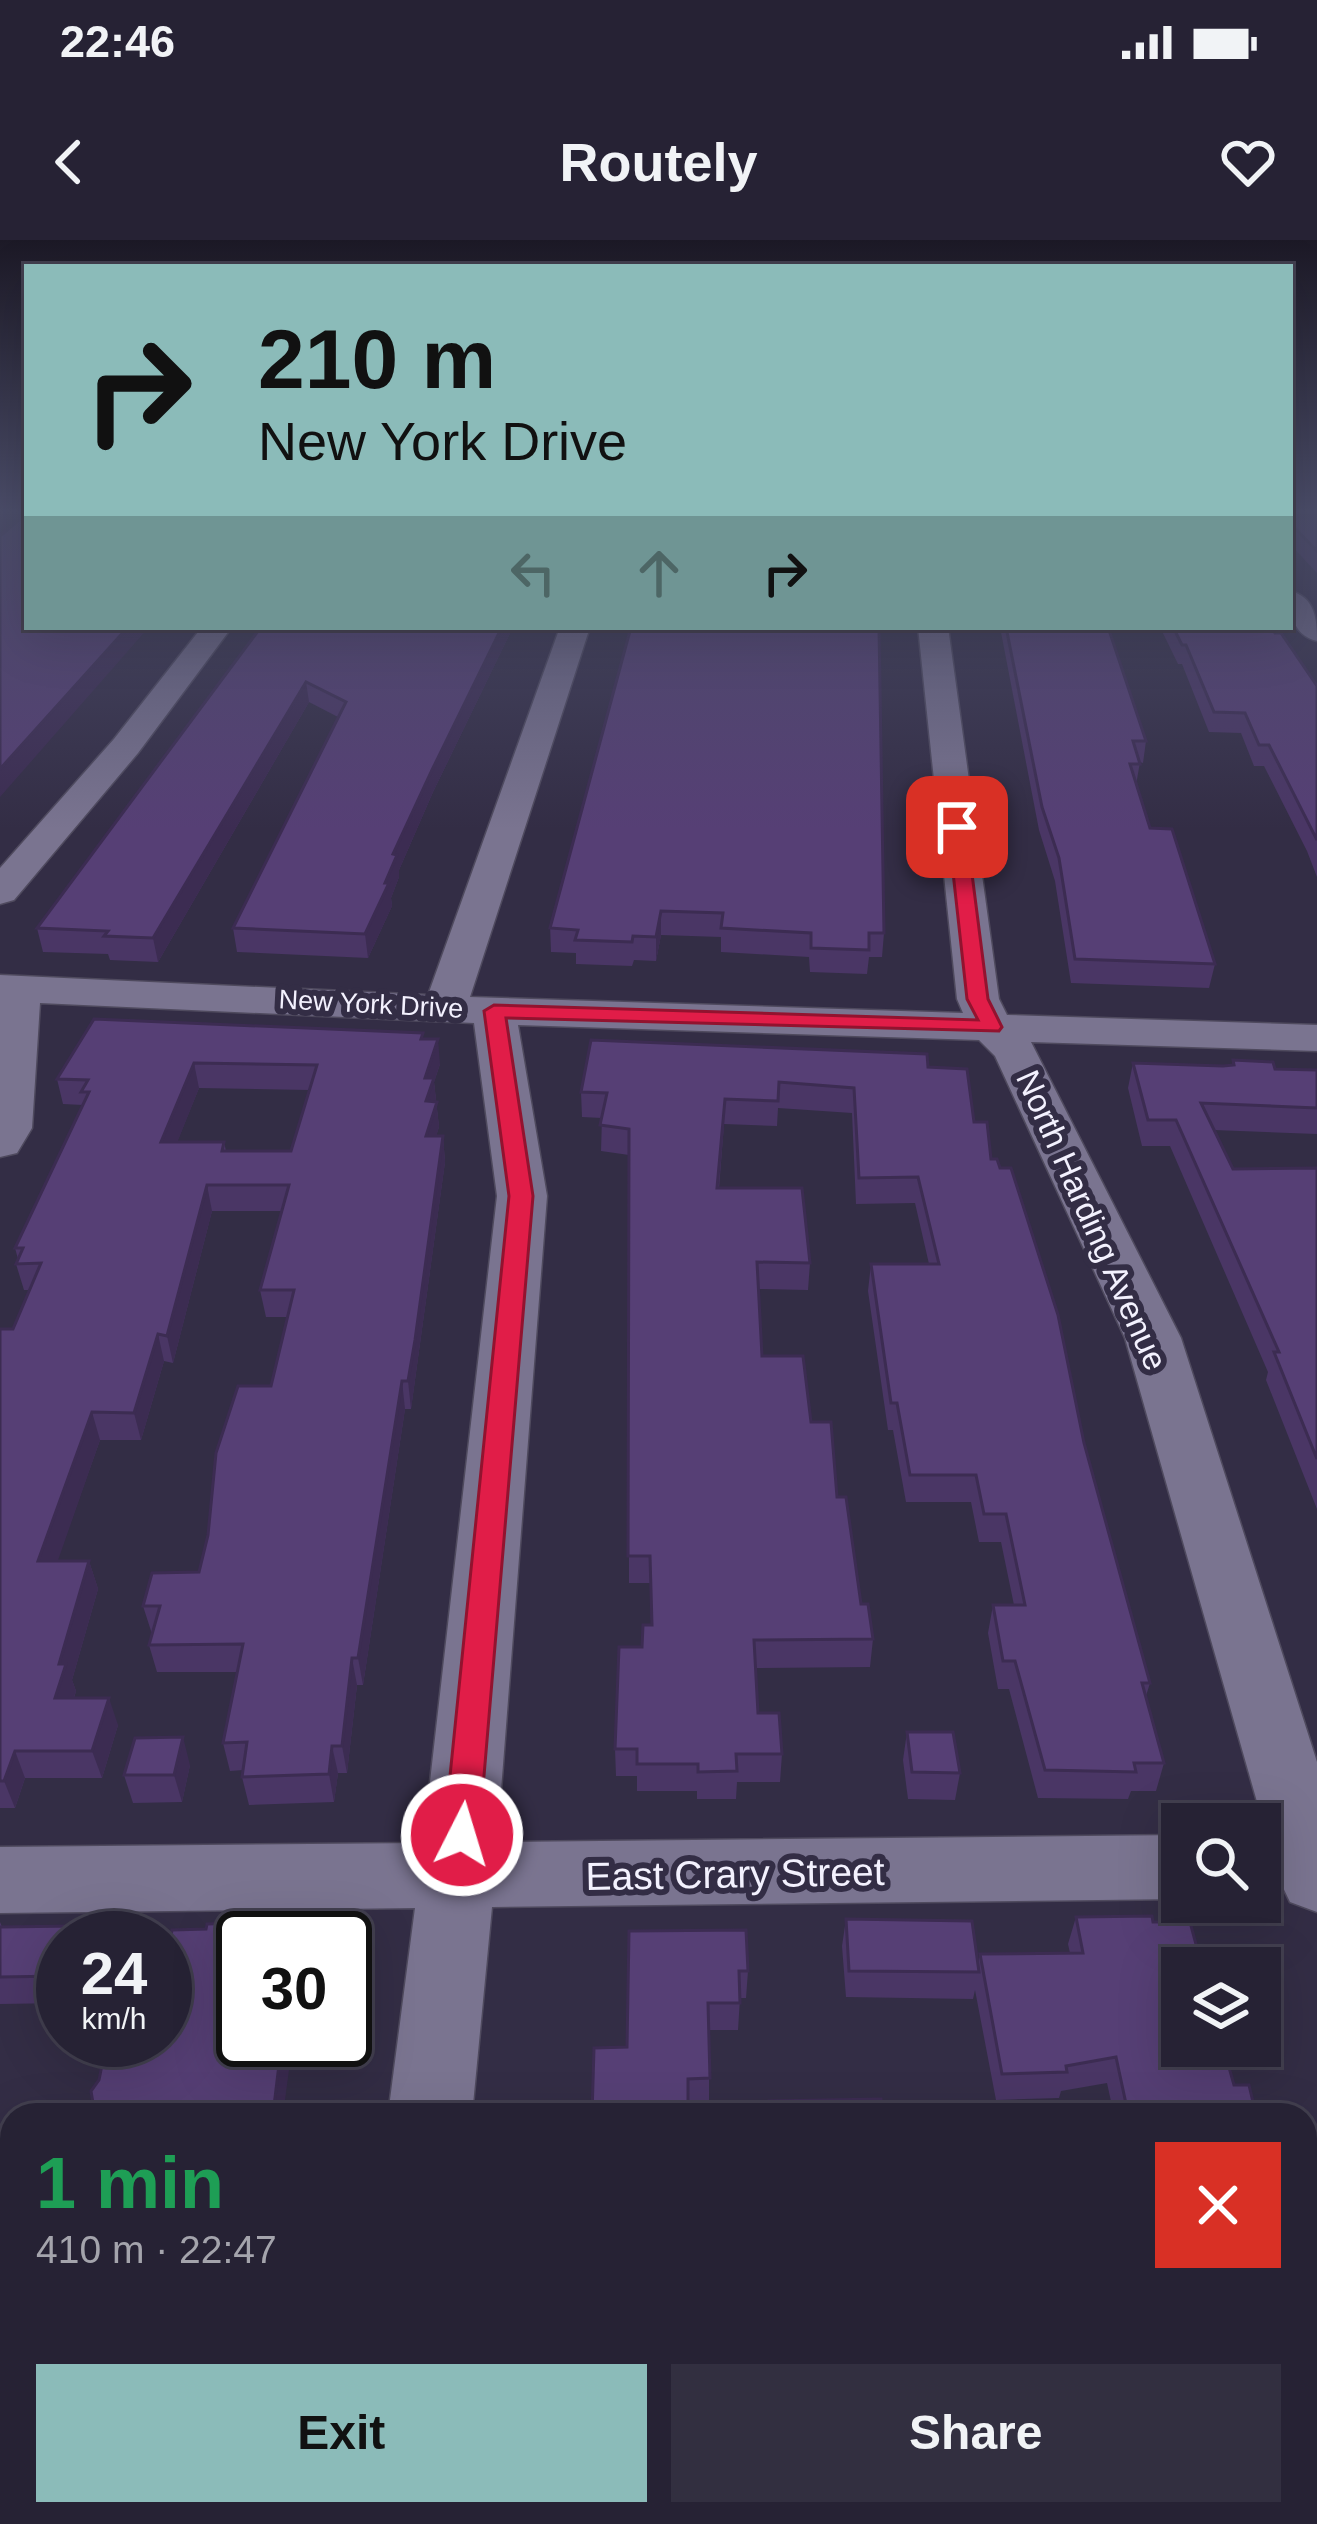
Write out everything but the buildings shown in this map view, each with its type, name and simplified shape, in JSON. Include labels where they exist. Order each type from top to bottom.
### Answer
[{"type":"street","points":[[0,892],[126,746],[215,630]]},
{"type":"street","points":[[431,2103],[458,1877],[521,1196],[471,1009],[452,979],[574,630]]},
{"type":"street","name":"North Harding Avenue","points":[[933,630],[977,999],[992,1027],[1016,1052],[1153,1338],[1302,1868]]},
{"type":"street","points":[[0,1143],[8,1128],[10,989]]},
{"type":"street","name":"New York Drive","points":[[10,989],[1317,1038]]},
{"type":"street","name":"East Crary Street","points":[[0,1880],[1161,1868]]},
{"type":"route","points":[[462,1835],[521,1196],[494,1011],[992,1027],[977,999],[957,827]]}]
